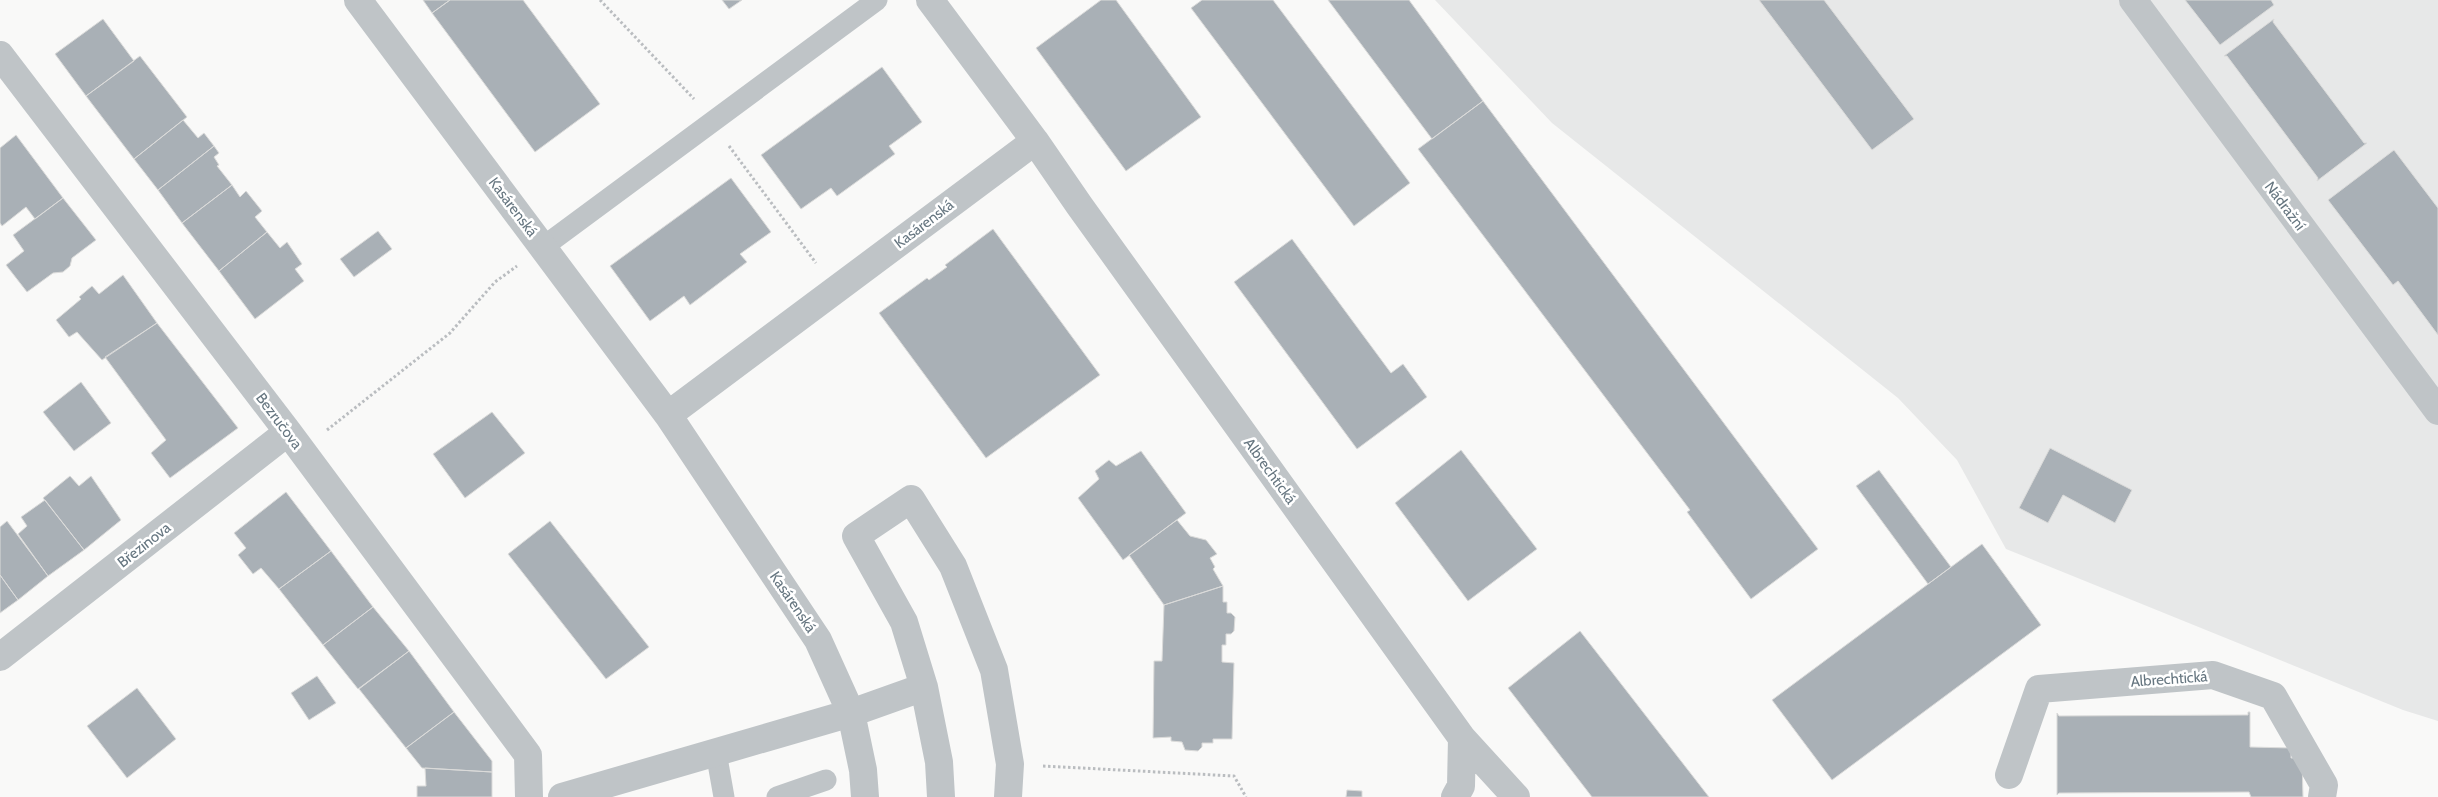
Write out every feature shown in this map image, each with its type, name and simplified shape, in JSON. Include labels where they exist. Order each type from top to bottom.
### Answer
[{"type":"street","name":"Kasárenská","points":[[358,0],[668,415],[818,640],[851,713],[863,770],[865,797]]},
{"type":"street","points":[[930,0],[1035,141]]},
{"type":"street","name":"Nádražní","points":[[2133,0],[2438,411]]},
{"type":"street","name":"Bezručova","points":[[0,55],[294,441],[528,755],[529,797]]},
{"type":"street","name":"Kasárenská","points":[[668,415],[1035,141]]},
{"type":"street","name":"Albrechtická","points":[[1035,141],[1462,738],[1516,797]]},
{"type":"street","name":"Březinova","points":[[0,657],[294,441]]},
{"type":"street","points":[[942,797],[939,762],[924,687],[904,622],[856,536],[911,499],[953,566],[994,670],[1010,764],[1008,797]]},
{"type":"street","name":"Albrechtická","points":[[2009,775],[2039,689],[2213,675],[2273,696],[2324,785],[2322,797]]},
{"type":"street","points":[[562,797],[592,793],[716,752],[851,713],[924,687]]},
{"type":"street","points":[[1455,797],[1461,786],[1462,738]]},
{"type":"lane","points":[[543,247],[877,0]]},
{"type":"lane","points":[[716,752],[724,797]]},
{"type":"lane","points":[[777,797],[826,780]]},
{"type":"path","points":[[294,441],[450,333],[495,282],[543,247]]},
{"type":"path","points":[[1010,764],[1234,776],[1246,797]]},
{"type":"shaded area","points":[[1435,0],[2438,0],[2438,721],[2403,710],[2006,549],[1957,460],[1898,398],[1552,123]]},
{"type":"building","points":[[423,0],[450,0],[432,13]]},
{"type":"building","points":[[450,0],[523,0],[600,104],[535,152],[432,13]]},
{"type":"building","points":[[722,0],[742,0],[729,9]]},
{"type":"building","points":[[1101,0],[1116,0],[1201,117],[1126,171],[1036,48]]},
{"type":"building","points":[[1202,0],[1273,0],[1410,183],[1354,226],[1191,8]]},
{"type":"building","points":[[1328,0],[1409,0],[1483,101],[1432,139]]},
{"type":"building","points":[[1759,0],[1824,0],[1914,119],[1872,150]]},
{"type":"building","points":[[2185,0],[2271,0],[2274,5],[2220,45]]},
{"type":"building","points":[[103,19],[134,61],[86,96],[55,54]]},
{"type":"building","points":[[2274,19],[2273,22],[2364,143],[2367,143],[2317,181],[2318,178],[2227,56],[2224,56]]},
{"type":"building","points":[[140,56],[187,117],[134,159],[86,96]]},
{"type":"building","points":[[882,67],[922,122],[889,146],[895,154],[837,196],[831,188],[801,209],[761,155]]},
{"type":"building","points":[[1483,101],[1818,549],[1751,599],[1687,512],[1690,510],[1418,149]]},
{"type":"building","points":[[183,120],[198,138],[204,133],[214,146],[158,190],[134,159]]},
{"type":"building","points":[[16,135],[63,198],[35,219],[26,207],[2,226],[0,223],[0,148]]},
{"type":"building","points":[[214,146],[219,153],[214,157],[219,165],[217,166],[232,185],[182,223],[158,190]]},
{"type":"building","points":[[2394,150],[2438,208],[2438,335],[2398,281],[2393,285],[2328,200]]},
{"type":"building","points":[[731,178],[771,232],[740,254],[747,262],[690,305],[684,296],[650,321],[610,266]]},
{"type":"building","points":[[232,185],[240,197],[246,191],[262,211],[255,217],[267,232],[219,271],[182,223]]},
{"type":"building","points":[[63,198],[96,240],[72,258],[70,266],[63,272],[53,273],[27,292],[6,265],[24,251],[13,235]]},
{"type":"building","points":[[993,229],[1100,375],[986,458],[879,313],[927,278],[929,280],[947,267],[945,265]]},
{"type":"building","points":[[378,231],[392,249],[354,277],[340,259]]},
{"type":"building","points":[[267,232],[280,248],[287,242],[302,264],[295,269],[304,281],[255,319],[219,271]]},
{"type":"building","points":[[1292,239],[1391,373],[1403,364],[1427,397],[1357,449],[1234,282]]},
{"type":"building","points":[[123,275],[157,323],[102,360],[77,332],[69,337],[56,320],[81,299],[79,297],[92,286],[99,294]]},
{"type":"building","points":[[157,323],[238,428],[170,478],[151,453],[166,440],[105,357]]},
{"type":"building","points":[[81,382],[111,423],[74,451],[43,412]]},
{"type":"building","points":[[492,412],[525,453],[465,498],[433,454]]},
{"type":"building","points":[[2050,448],[2132,490],[2115,523],[2063,495],[2048,523],[2019,508]]},
{"type":"building","points":[[1461,450],[1537,549],[1468,601],[1395,503]]},
{"type":"building","points":[[1141,451],[1186,513],[1123,560],[1078,498],[1099,479],[1095,471],[1109,460],[1116,466]]},
{"type":"building","points":[[1879,470],[1951,567],[1928,584],[1856,486]]},
{"type":"building","points":[[70,476],[79,486],[91,476],[121,520],[84,550],[43,498]]},
{"type":"building","points":[[286,492],[331,551],[279,589],[261,568],[253,574],[238,555],[246,548],[234,533]]},
{"type":"building","points":[[45,500],[84,550],[48,576],[18,534],[27,526],[21,517]]},
{"type":"building","points":[[1177,520],[1190,536],[1206,540],[1217,554],[1210,558],[1215,567],[1213,569],[1223,586],[1164,605],[1129,555]]},
{"type":"building","points":[[7,521],[48,576],[18,600],[0,575],[0,527]]},
{"type":"building","points":[[550,521],[649,647],[606,679],[508,554]]},
{"type":"building","points":[[1982,544],[2041,625],[1832,780],[1772,700]]},
{"type":"building","points":[[331,551],[373,607],[323,645],[279,589]]},
{"type":"building","points":[[0,575],[18,600],[0,613]]},
{"type":"building","points":[[1223,586],[1223,602],[1227,602],[1227,613],[1231,613],[1235,617],[1234,631],[1231,634],[1226,634],[1226,645],[1222,645],[1222,662],[1234,663],[1232,739],[1213,739],[1213,743],[1202,743],[1202,747],[1198,751],[1185,750],[1182,742],[1171,741],[1171,737],[1153,738],[1154,661],[1162,661],[1164,605]]},
{"type":"building","points":[[373,607],[409,651],[358,689],[323,645]]},
{"type":"building","points":[[1580,631],[1709,797],[1592,797],[1508,688]]},
{"type":"building","points":[[409,651],[454,712],[406,748],[359,689]]},
{"type":"building","points":[[317,676],[336,703],[309,720],[291,693]]},
{"type":"building","points":[[137,688],[176,739],[127,778],[87,726]]},
{"type":"building","points":[[454,712],[492,761],[492,772],[422,768],[406,748]]},
{"type":"building","points":[[2248,712],[2250,712],[2250,747],[2291,748],[2291,758],[2302,758],[2303,797],[2251,797],[2249,792],[2059,793],[2057,795],[2057,713],[2059,716],[2248,715]]},
{"type":"building","points":[[425,768],[492,772],[492,797],[417,797],[417,786],[426,786]]},
{"type":"building","points":[[1347,790],[1362,791],[1362,797],[1346,797]]}]
